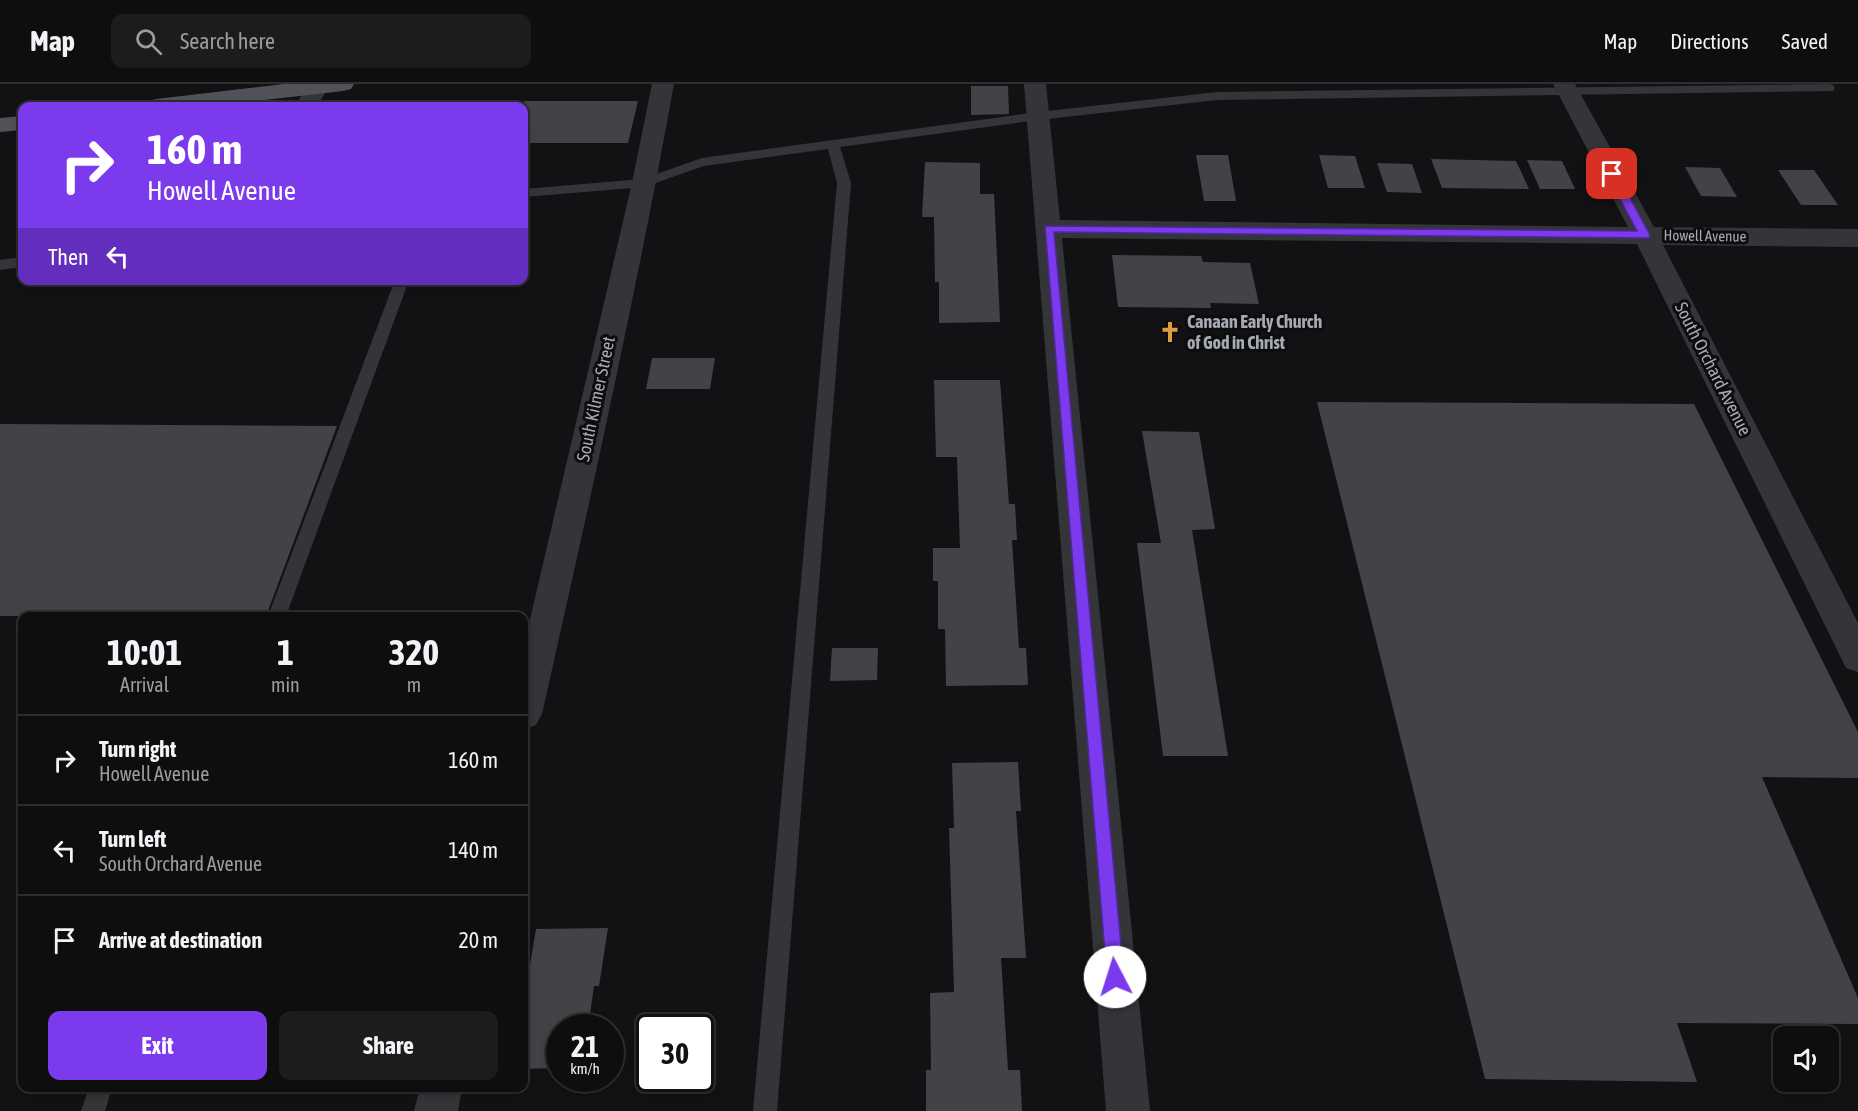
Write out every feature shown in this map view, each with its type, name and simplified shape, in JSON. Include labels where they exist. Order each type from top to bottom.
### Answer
[{"type":"main road","points":[[196,102],[324,89]]},
{"type":"main road","points":[[0,125],[18,123]]},
{"type":"street","name":"South Kilmer Street","points":[[528,697],[566,537],[644,183],[663,84]]},
{"type":"street","name":"South Orchard Avenue","points":[[1566,88],[1645,235],[1858,657]]},
{"type":"street","points":[[1036,100],[1128,1111]]},
{"type":"street","name":"Howell Avenue","points":[[1048,229],[1858,238]]},
{"type":"street","points":[[436,1111],[440,1092]]},
{"type":"lane","points":[[528,193],[644,183],[702,162],[833,145],[1036,100],[1566,88],[1829,88]]},
{"type":"lane","points":[[765,1111],[844,183],[833,145]]},
{"type":"lane","points":[[0,265],[18,263]]},
{"type":"lane","points":[[278,612],[400,285]]},
{"type":"lane","points":[[93,1111],[100,1092]]},
{"type":"building","points":[[971,86],[1008,86],[1009,114],[971,115]]},
{"type":"building","points":[[638,101],[628,143],[528,143],[528,102],[524,102]]},
{"type":"building","points":[[1196,155],[1228,155],[1236,201],[1204,201]]},
{"type":"building","points":[[1319,155],[1355,156],[1365,188],[1328,188]]},
{"type":"building","points":[[1431,159],[1516,161],[1529,189],[1442,188]]},
{"type":"building","points":[[1527,160],[1562,161],[1575,189],[1540,189]]},
{"type":"building","points":[[925,162],[980,163],[980,194],[994,194],[1000,322],[939,323],[939,282],[935,282],[934,217],[922,217]]},
{"type":"building","points":[[1377,163],[1412,164],[1422,193],[1387,192]]},
{"type":"building","points":[[1685,167],[1720,168],[1737,197],[1701,196]]},
{"type":"building","points":[[1778,170],[1814,170],[1838,205],[1801,205]]},
{"type":"building","points":[[1112,255],[1201,256],[1203,262],[1250,263],[1259,304],[1210,303],[1211,308],[1118,307]]},
{"type":"building","points":[[652,358],[715,358],[710,389],[646,389]]},
{"type":"building","points":[[934,380],[1000,380],[1009,504],[1015,504],[1017,540],[1012,540],[1019,648],[1026,648],[1028,685],[946,686],[945,629],[938,629],[938,581],[933,581],[933,548],[960,548],[957,457],[936,457]]},
{"type":"building","points":[[1317,402],[1694,404],[1858,732],[1858,778],[1762,777],[1858,998],[1858,1024],[1677,1023],[1697,1082],[1485,1079]]},
{"type":"building","points":[[0,424],[337,426],[267,612],[18,612],[18,616],[0,616]]},
{"type":"building","points":[[1142,431],[1199,432],[1215,529],[1192,530],[1228,756],[1163,756],[1137,543],[1161,543]]},
{"type":"building","points":[[832,648],[878,648],[877,680],[830,681]]},
{"type":"building","points":[[1018,762],[1021,811],[1016,811],[1026,958],[1001,958],[1008,1070],[1020,1070],[1022,1111],[926,1111],[926,1070],[931,1070],[930,993],[954,992],[949,828],[954,828],[952,763]]},
{"type":"building","points":[[608,928],[599,986],[594,986],[590,1014],[546,1014],[546,1068],[528,1069],[528,976],[536,929]]},
{"type":"place","name":"Canaan Early Church of God in Christ","points":[[1170,332]]},
{"type":"route","points":[[1115,977],[1048,229],[1645,235],[1612,174]]}]
